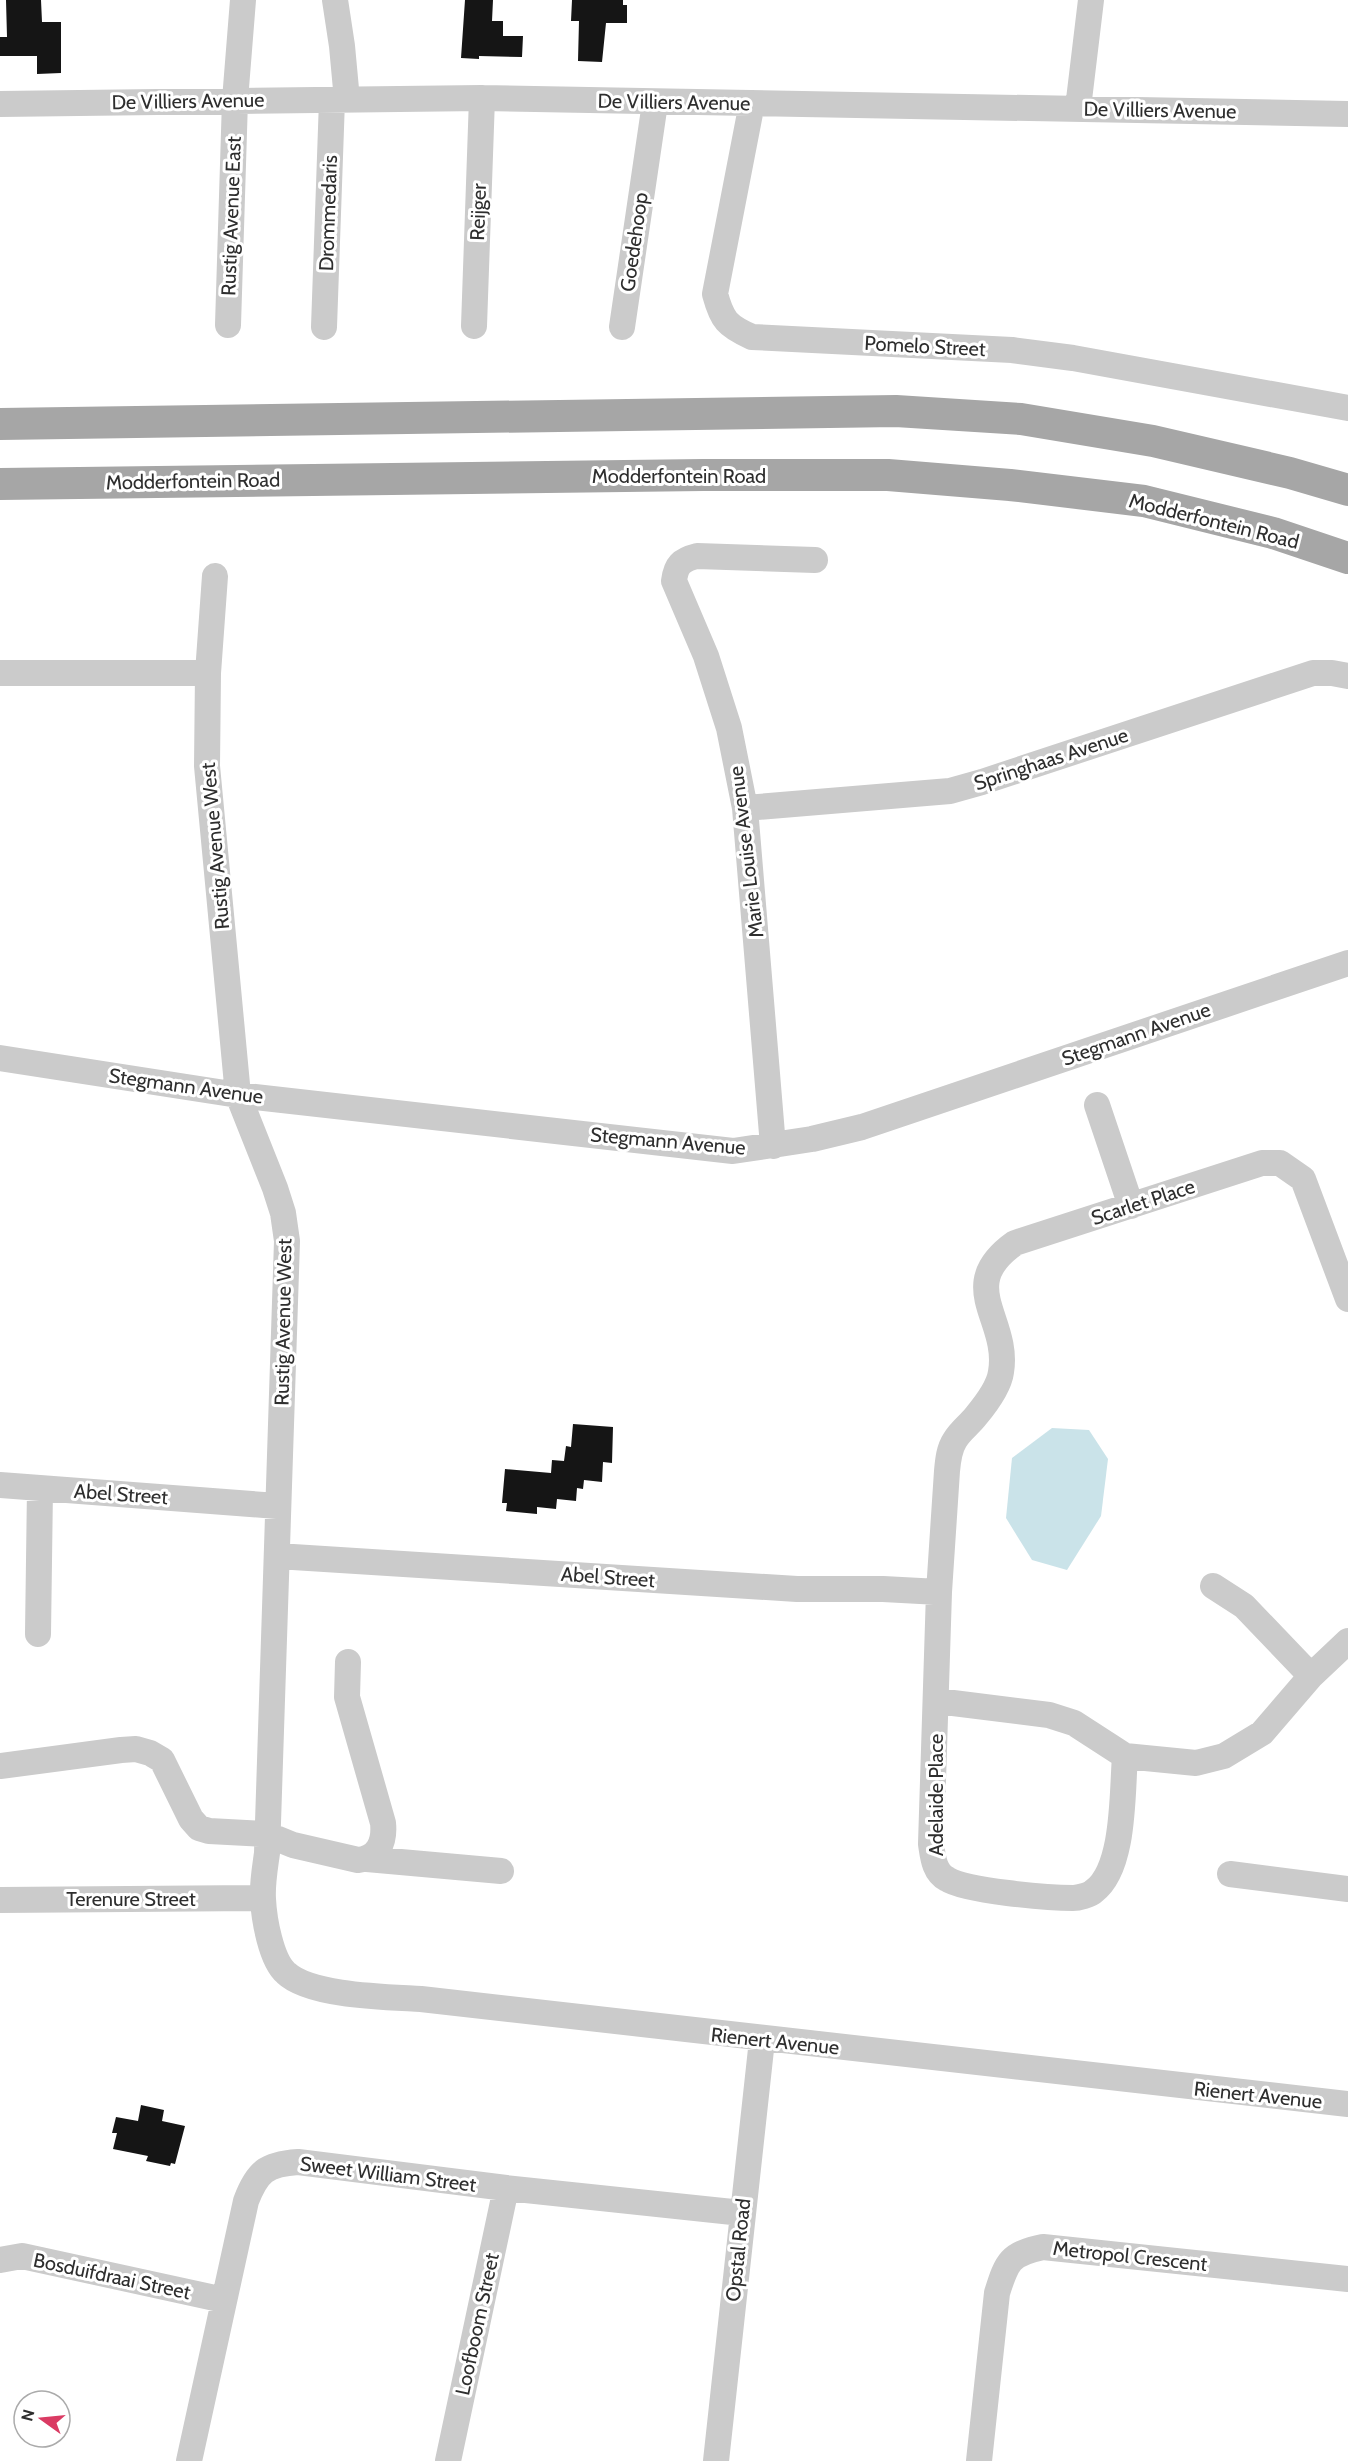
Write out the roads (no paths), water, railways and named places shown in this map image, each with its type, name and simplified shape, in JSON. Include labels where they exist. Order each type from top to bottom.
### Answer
[{"type":"main road","points":[[0,424],[896,411],[1021,419],[1153,441],[1290,473],[1348,490]]},
{"type":"main road","name":"Modderfontein Road","points":[[0,484],[703,475],[888,475],[1010,485],[1144,501],[1273,533],[1348,558]]},
{"type":"street","name":"Rustig Avenue East","points":[[228,325],[235,100],[243,0]]},
{"type":"street","name":"Drommedaris","points":[[324,327],[342,46],[335,0]]},
{"type":"street","points":[[1078,108],[1091,0]]},
{"type":"street","name":"De Villiers Avenue","points":[[0,104],[482,99],[1348,114]]},
{"type":"street","name":"Reijger","points":[[474,326],[482,99]]},
{"type":"street","name":"Goedehoop","points":[[622,327],[655,103]]},
{"type":"street","name":"Pomelo Street","points":[[752,104],[715,294],[720,313],[731,328],[752,338],[1012,350],[1073,358],[1348,408]]},
{"type":"street","name":"Marie Louise Avenue","points":[[773,1146],[745,808],[729,728],[706,656],[674,581],[676,569],[683,560],[697,556],[815,560]]},
{"type":"street","name":"Rustig Avenue West","points":[[214,576],[208,673],[207,766],[238,1095],[280,1205],[287,1241],[267,1853],[262,1898]]},
{"type":"street","points":[[0,673],[208,673]]},
{"type":"street","name":"Springhaas Avenue","points":[[745,808],[950,791],[1312,673],[1348,676]]},
{"type":"street","name":"Stegmann Avenue","points":[[0,1058],[238,1095],[733,1151],[773,1146],[862,1127],[1348,963]]},
{"type":"street","points":[[1097,1105],[1131,1206]]},
{"type":"street","name":"Scarlet Place","points":[[993,1392],[1001,1376],[1003,1358],[985,1287],[986,1279],[999,1254],[1015,1243],[1262,1163],[1280,1163],[1303,1179],[1348,1299]]},
{"type":"street","name":"Adelaide Place","points":[[993,1392],[977,1415],[955,1438],[949,1454],[939,1592],[931,1844],[934,1863],[945,1878],[962,1887],[1076,1898],[1094,1892],[1106,1876],[1117,1848],[1125,1756]]},
{"type":"street","name":"Abel Street","points":[[0,1485],[277,1506]]},
{"type":"street","points":[[38,1634],[40,1488]]},
{"type":"street","name":"Abel Street","points":[[277,1556],[797,1589],[884,1589],[939,1592]]},
{"type":"street","points":[[1213,1586],[1244,1606],[1311,1676]]},
{"type":"street","points":[[937,1701],[1049,1715],[1074,1723],[1125,1756],[1196,1762],[1224,1756],[1262,1733],[1311,1676],[1348,1641]]},
{"type":"street","points":[[348,1662],[347,1697],[384,1832],[376,1853],[367,1859]]},
{"type":"street","points":[[0,1766],[136,1749],[162,1760],[191,1819],[199,1828],[209,1831],[266,1834],[293,1845],[358,1860],[501,1871]]},
{"type":"street","points":[[1230,1874],[1348,1889]]},
{"type":"street","name":"Terenure Street","points":[[0,1900],[262,1898]]},
{"type":"street","name":"Rienert Avenue","points":[[262,1898],[273,1952],[285,1973],[304,1985],[358,1994],[421,1999],[762,2040],[1348,2104]]},
{"type":"street","name":"Opstal Road","points":[[716,2461],[762,2040]]},
{"type":"street","name":"Sweet William Street","points":[[189,2461],[246,2201],[254,2180],[270,2167],[298,2162],[506,2188],[742,2213]]},
{"type":"street","name":"Loofboom Street","points":[[448,2461],[506,2188]]},
{"type":"street","name":"Metropol Crescent","points":[[979,2461],[997,2293],[1005,2268],[1020,2252],[1043,2247],[1348,2279]]},
{"type":"street","name":"Bosduifdraai Street","points":[[0,2260],[22,2256],[224,2300]]},
{"type":"water","points":[[1052,1428],[1089,1430],[1108,1459],[1101,1516],[1067,1570],[1032,1560],[1006,1518],[1012,1458]]}]
